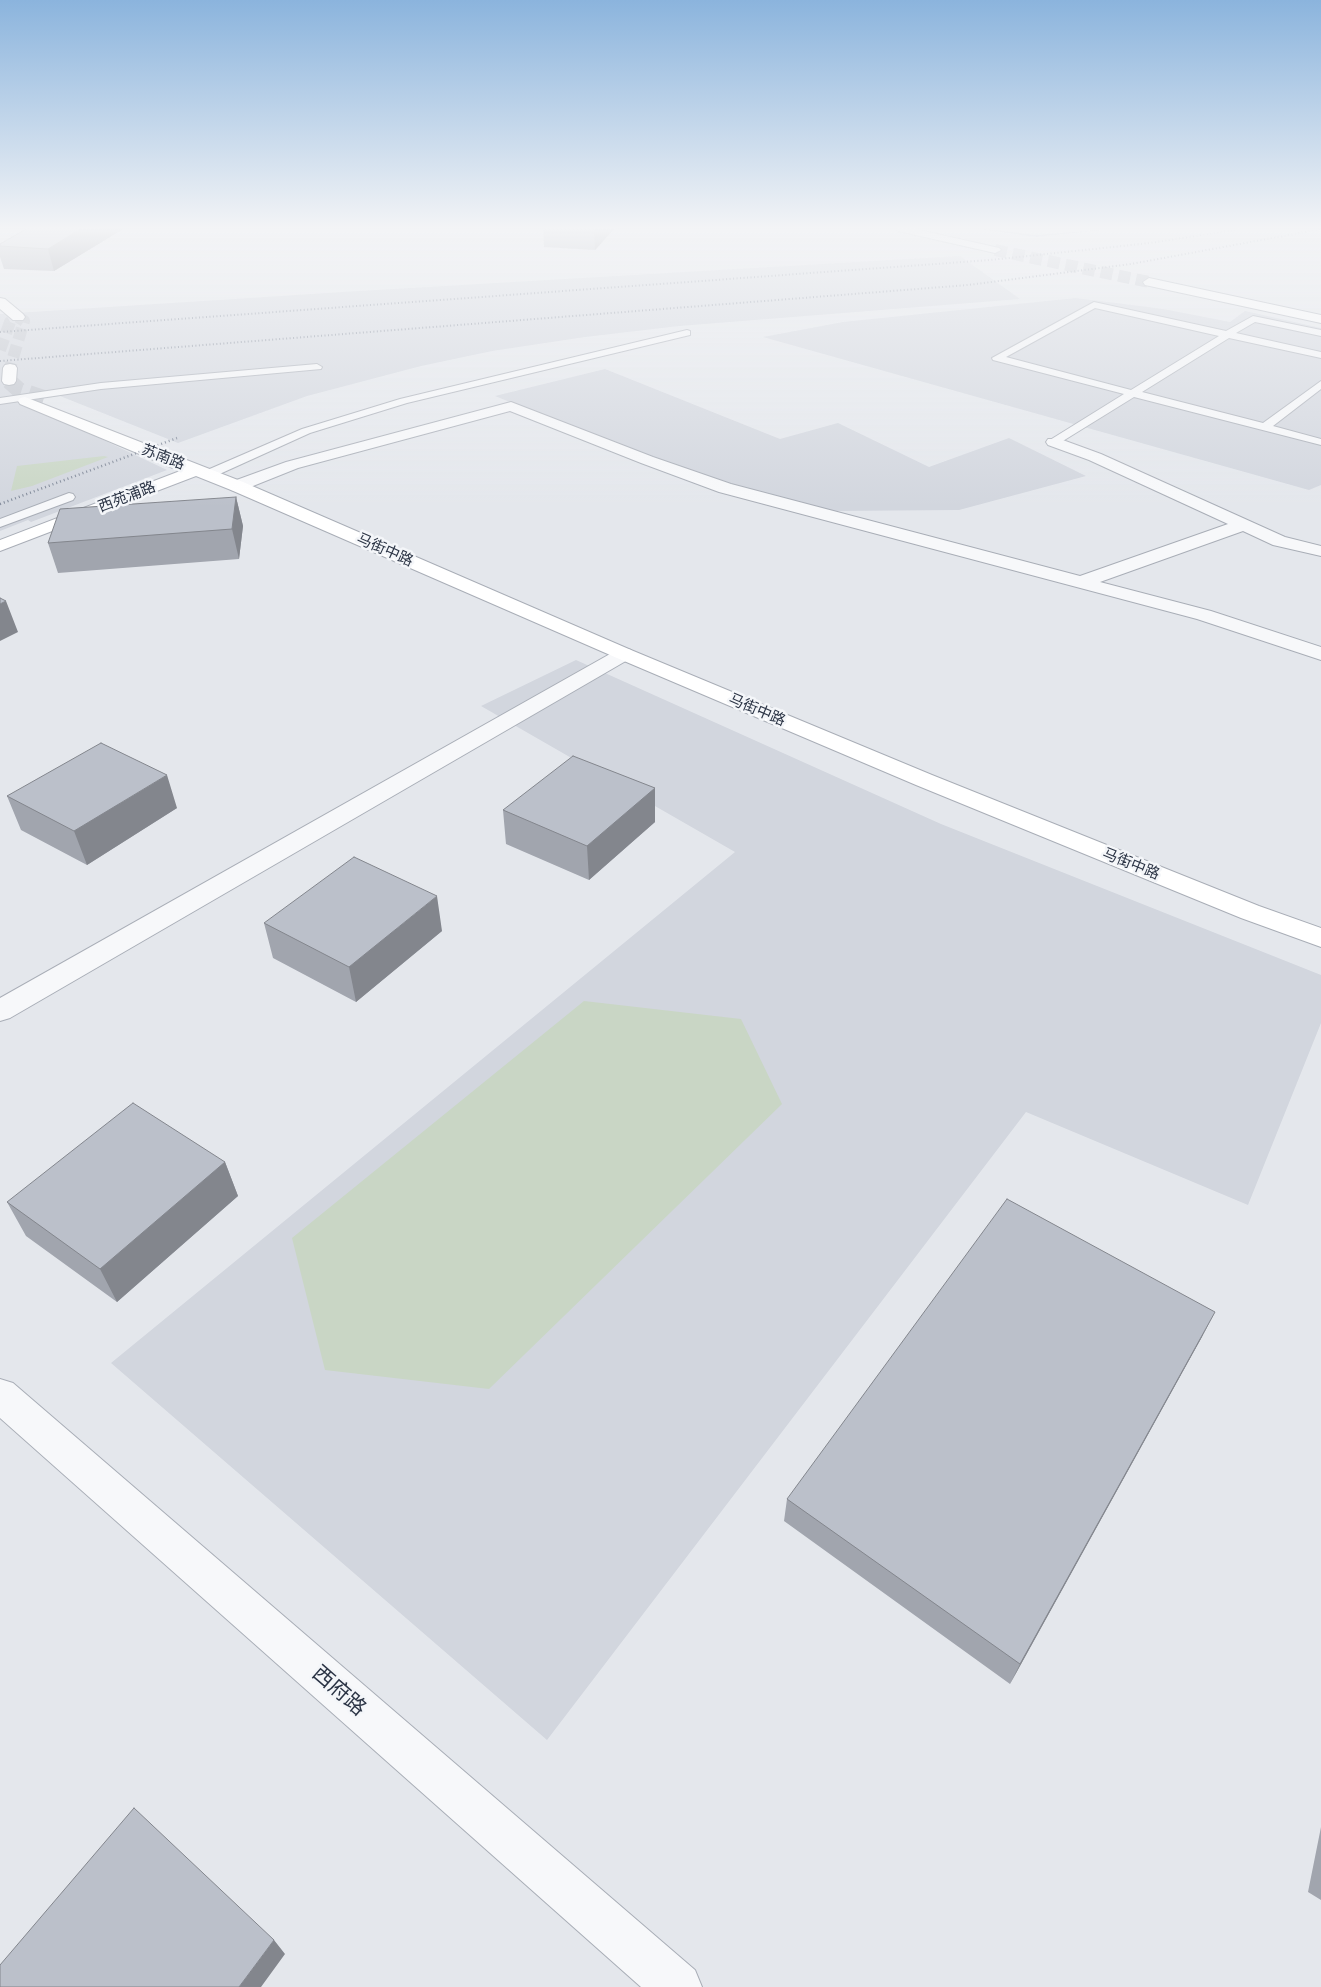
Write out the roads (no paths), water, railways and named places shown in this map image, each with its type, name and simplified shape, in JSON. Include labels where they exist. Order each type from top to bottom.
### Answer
[{"type":"street","name":"苏南路","points":[[44,398],[194,461],[203,472]]},
{"type":"street","name":"苏南路","points":[[25,401],[182,466],[203,472]]},
{"type":"street","points":[[237,486],[292,464],[511,406],[647,460],[725,488],[1204,615],[1321,654]]},
{"type":"street","points":[[1054,442],[1095,458],[1279,541],[1321,551]]},
{"type":"street","name":"马街中路","points":[[203,472],[624,654],[933,784],[1250,912],[1321,938]]},
{"type":"street","name":"西苑浦路","points":[[0,546],[203,472]]},
{"type":"street","points":[[1079,583],[1243,525]]},
{"type":"street","points":[[0,1011],[624,654]]},
{"type":"street","name":"西府路","points":[[0,1395],[678,1987]]},
{"type":"lane","points":[[1063,322],[997,358],[1321,442]]},
{"type":"lane","points":[[1171,322],[1321,355]]},
{"type":"lane","points":[[1054,442],[1248,322]]},
{"type":"lane","points":[[1266,322],[1321,333]]},
{"type":"lane","points":[[203,472],[306,431],[404,401],[687,332]]},
{"type":"lane","points":[[0,401],[110,385],[317,367]]},
{"type":"lane","points":[[1265,427],[1321,384]]},
{"type":"lane","points":[[0,523],[69,497]]},
{"type":"tunnel","points":[[0,350],[10,322]]},
{"type":"tunnel","points":[[10,368],[24,322]]},
{"type":"tunnel","points":[[9,381],[19,390],[44,398]]},
{"type":"railway","points":[[0,332],[141,322]]},
{"type":"railway","points":[[0,361],[500,322]]},
{"type":"railway","points":[[0,504],[177,438]]}]
